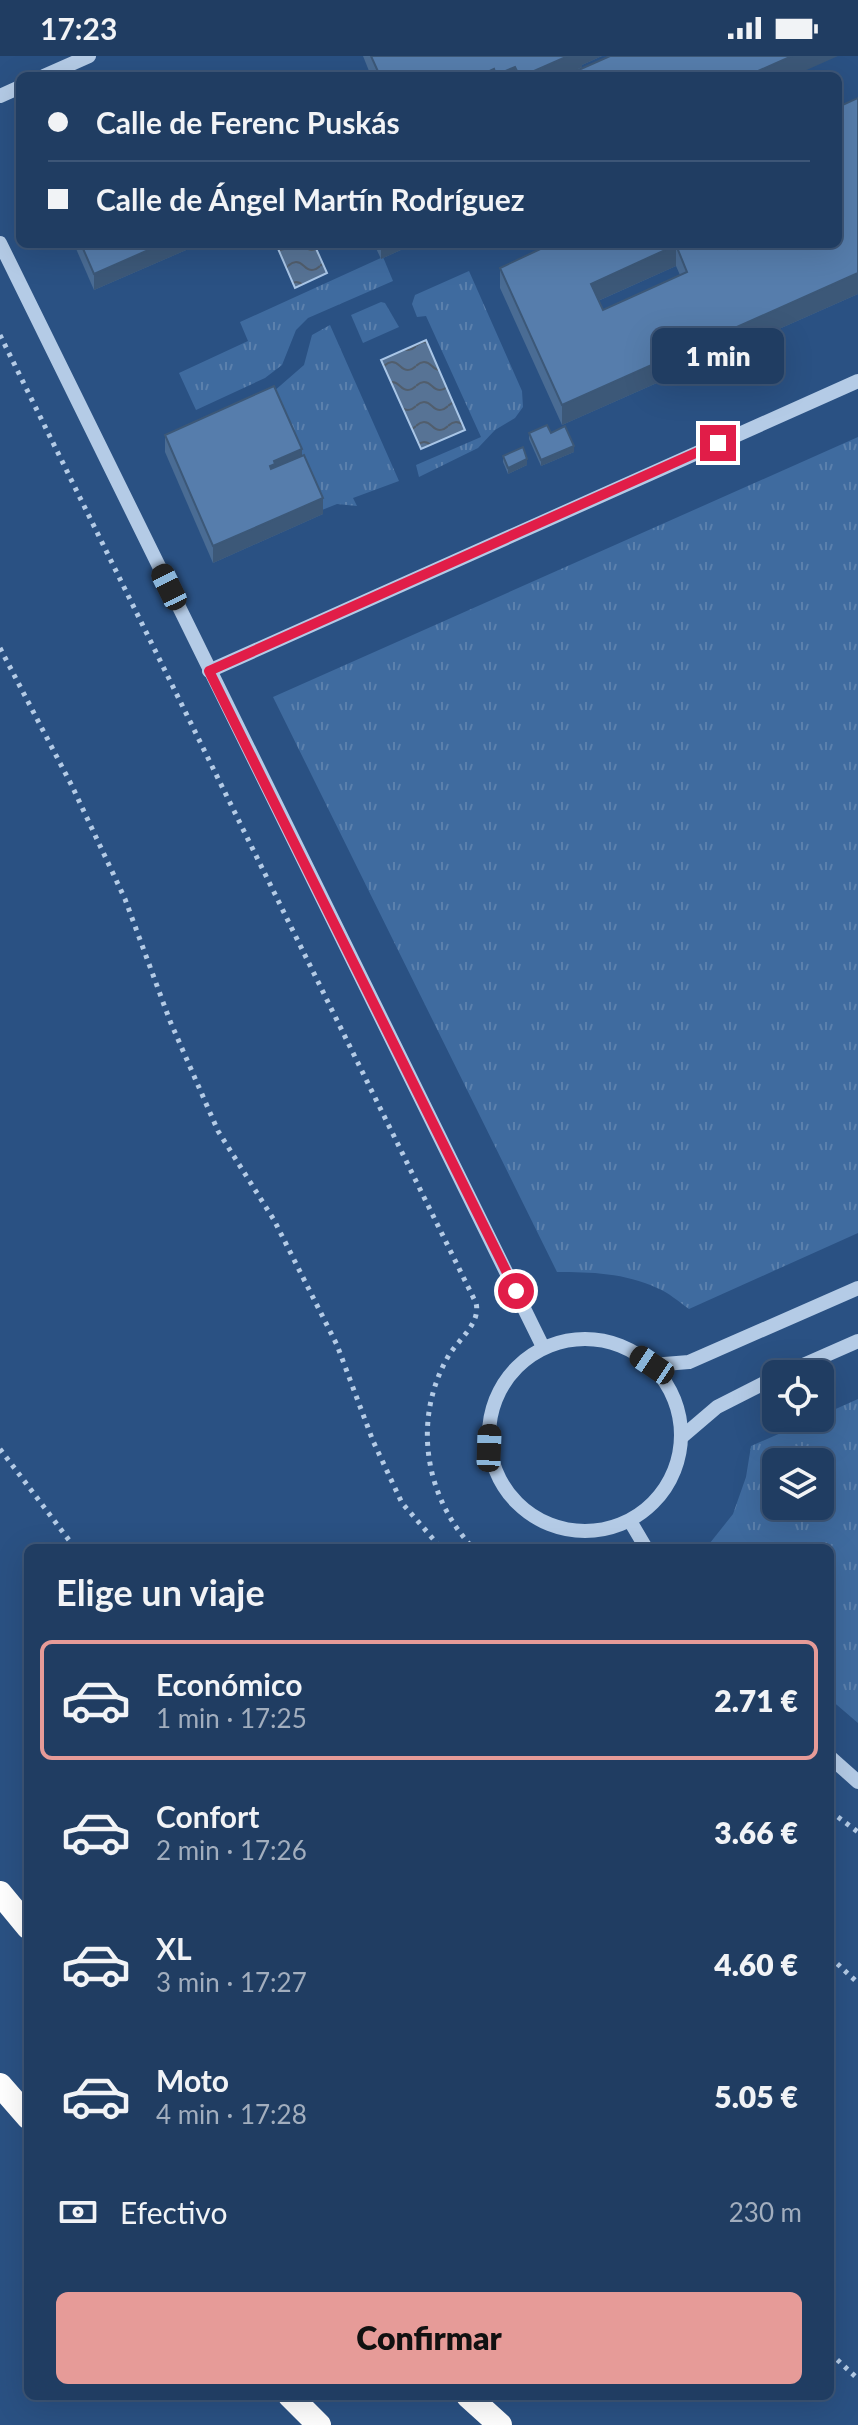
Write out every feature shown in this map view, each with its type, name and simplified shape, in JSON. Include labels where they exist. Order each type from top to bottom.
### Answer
[{"type":"highway","points":[[0,1893],[24,1922]]},
{"type":"highway","points":[[0,2085],[24,2112]]},
{"type":"highway","points":[[294,2400],[319,2425]]},
{"type":"highway","points":[[472,2400],[500,2425]]},
{"type":"street","points":[[53,72],[89,56]]},
{"type":"street","points":[[0,243],[543,1347]]},
{"type":"street","points":[[209,671],[858,381]]},
{"type":"street","points":[[652,1365],[689,1362],[858,1288]]},
{"type":"street","points":[[571,1338],[600,1339],[628,1348],[652,1365],[668,1386],[679,1410],[683,1436],[679,1462],[668,1486],[652,1506],[630,1521],[600,1531],[569,1530],[539,1521],[515,1502],[497,1477],[489,1448],[489,1417],[499,1389],[518,1364],[543,1347],[571,1338]]},
{"type":"street","points":[[815,1360],[858,1341]]},
{"type":"street","points":[[683,1436],[717,1407],[762,1384]]},
{"type":"street","points":[[630,1521],[644,1544]]},
{"type":"street","points":[[834,1761],[858,1782]]},
{"type":"path","points":[[0,335],[476,1303],[473,1324],[450,1352],[432,1395],[427,1420],[431,1475],[446,1512],[470,1544]]},
{"type":"path","points":[[0,648],[72,786],[125,899],[170,1021],[218,1131],[274,1220],[337,1345],[373,1441],[402,1503],[438,1544]]},
{"type":"path","points":[[0,1449],[72,1544]]},
{"type":"path","points":[[834,1814],[858,1832]]},
{"type":"path","points":[[834,1961],[858,1983]]},
{"type":"path","points":[[834,2357],[858,2379]]},
{"type":"green space","points":[[383,257],[393,281],[308,318],[296,330],[282,365],[265,378],[196,410],[179,373],[248,341],[240,322]]},
{"type":"green space","points":[[469,271],[522,391],[523,407],[515,418],[495,430],[478,448],[419,477],[416,465],[481,437],[426,316],[417,317],[412,304],[415,295]]},
{"type":"green space","points":[[385,303],[399,327],[363,343],[351,315]]},
{"type":"green space","points":[[330,325],[399,481],[353,498],[357,506],[337,504],[322,510],[273,392],[304,365],[312,335]]},
{"type":"green space","points":[[858,437],[858,1233],[689,1309],[661,1290],[633,1279],[595,1273],[557,1272],[273,697]]},
{"type":"green space","points":[[858,1399],[858,1723],[834,1702],[834,1544],[709,1544],[733,1514],[746,1477],[751,1446],[783,1432],[834,1432],[834,1410]]},
{"type":"water","points":[[278,248],[316,248],[327,273],[295,288]]},
{"type":"water","points":[[426,340],[465,430],[421,449],[381,360]]},
{"type":"building","points":[[371,56],[568,56],[532,72],[518,72],[515,67],[503,72],[495,72],[494,69],[488,72],[378,72]]},
{"type":"building","points":[[610,56],[792,56],[756,72],[574,72]]},
{"type":"building","points":[[858,98],[858,273],[562,405],[500,268],[542,248],[669,248],[591,284],[603,310],[687,272],[677,248],[842,248],[842,105]]},
{"type":"building","points":[[83,248],[153,248],[94,274]]},
{"type":"building","points":[[274,386],[302,449],[274,461],[271,469],[304,455],[323,498],[213,546],[165,435]]},
{"type":"building","points":[[547,425],[551,433],[565,426],[574,446],[541,460],[529,433]]},
{"type":"building","points":[[523,447],[527,459],[508,468],[503,456]]},
{"type":"route","points":[[516,1291],[209,671],[718,443]]}]
